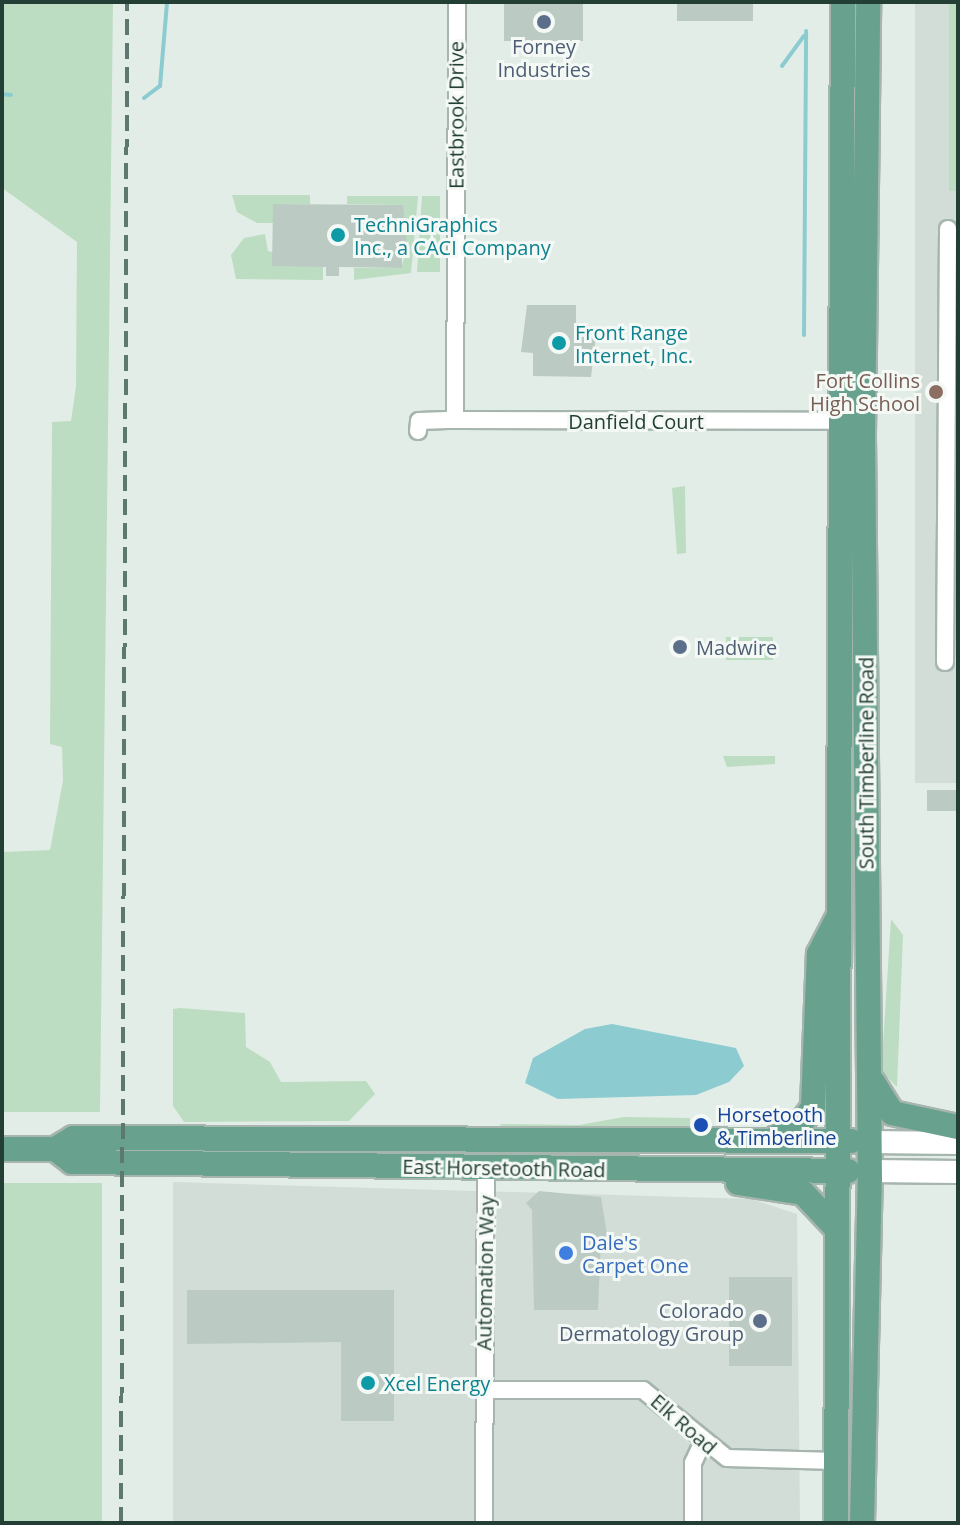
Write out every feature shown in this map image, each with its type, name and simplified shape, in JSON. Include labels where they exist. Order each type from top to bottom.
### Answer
[{"type":"main road","name":"South Timberline Road","points":[[843,2],[870,1076],[862,1523]]},
{"type":"main road","name":"South Timberline Road","points":[[836,1523],[834,1171],[853,421],[868,2]]},
{"type":"main road","points":[[766,1139],[795,1132],[813,1107],[819,954],[841,911]]},
{"type":"main road","points":[[870,1076],[892,1113],[958,1127]]},
{"type":"main road","name":"East Horsetooth Road","points":[[2,1149],[55,1149],[73,1138],[766,1139],[958,1143]]},
{"type":"main road","name":"East Horsetooth Road","points":[[55,1149],[72,1162],[958,1172]]},
{"type":"main road","points":[[612,1170],[803,1193],[835,1227]]},
{"type":"street","name":"Eastbrook Drive","points":[[455,420],[457,2]]},
{"type":"street","points":[[945,662],[948,229]]},
{"type":"street","name":"Danfield Court","points":[[418,431],[419,421],[455,420],[853,421]]},
{"type":"street","name":"Automation Way","points":[[484,1523],[486,1168]]},
{"type":"street","name":"Elk Road","points":[[484,1390],[643,1390],[702,1444],[727,1458],[836,1461]]},
{"type":"street","points":[[693,1523],[693,1463],[702,1444]]},
{"type":"shaded area","name":"Fort Collins High School","points":[[915,2],[958,2],[958,783],[915,783]]},
{"type":"shaded area","points":[[173,1182],[751,1199],[797,1214],[800,1523],[173,1523]]},
{"type":"green space","points":[[2,2],[113,2],[100,1112],[2,1112],[2,852],[50,850],[63,781],[62,747],[50,744],[52,422],[71,421],[76,386],[77,242],[2,188]]},
{"type":"green space","points":[[949,2],[958,2],[958,191],[949,191]]},
{"type":"green space","points":[[232,195],[310,195],[310,204],[274,204],[273,223],[257,223],[237,212]]},
{"type":"green space","points":[[347,196],[418,196],[411,273],[354,280],[354,268],[401,268],[409,242],[403,241],[403,205],[347,204]]},
{"type":"green space","points":[[422,196],[440,196],[440,272],[417,272]]},
{"type":"green space","points":[[265,234],[268,251],[323,266],[323,280],[236,279],[231,255],[244,238]]},
{"type":"green space","points":[[685,486],[686,553],[677,554],[672,488]]},
{"type":"green space","points":[[726,637],[773,637],[773,660],[726,660]]},
{"type":"green space","points":[[723,756],[775,756],[775,764],[727,767]]},
{"type":"green space","points":[[891,919],[903,935],[897,1087],[883,1073],[882,1060]]},
{"type":"green space","points":[[173,1009],[245,1013],[246,1047],[270,1062],[281,1082],[366,1081],[375,1094],[349,1121],[184,1122],[173,1106]]},
{"type":"green space","points":[[624,1117],[690,1118],[690,1127],[506,1129],[499,1124],[579,1125]]},
{"type":"green space","points":[[2,1183],[102,1183],[102,1523],[2,1523]]},
{"type":"water","points":[[612,1024],[736,1048],[744,1066],[729,1082],[696,1095],[558,1099],[525,1083],[533,1058],[585,1029]]},
{"type":"building","name":"Forney Industries","points":[[504,2],[583,2],[583,41],[504,41]]},
{"type":"building","points":[[677,2],[753,2],[753,21],[677,21]]},
{"type":"building","name":"TechniGraphics Inc., a CACI Company","points":[[273,204],[403,205],[408,256],[402,256],[402,268],[339,267],[339,276],[326,276],[326,267],[272,266]]},
{"type":"building","name":"Front Range Internet, Inc.","points":[[527,305],[576,305],[576,337],[596,337],[591,377],[533,376],[533,353],[521,352]]},
{"type":"building","points":[[927,790],[958,790],[958,811],[927,811]]},
{"type":"building","name":"Dale's Carpet One","points":[[539,1191],[601,1197],[608,1241],[601,1241],[598,1310],[534,1310],[532,1210],[526,1203]]},
{"type":"building","name":"Colorado Dermatology Group","points":[[729,1277],[792,1277],[792,1366],[729,1366]]},
{"type":"building","name":"Xcel Energy","points":[[187,1290],[394,1290],[394,1421],[341,1421],[341,1342],[187,1344]]},
{"type":"waterway","points":[[144,98],[160,86],[167,2]]},
{"type":"waterway","points":[[804,335],[806,31]]},
{"type":"waterway","points":[[782,66],[804,36]]},
{"type":"waterway","points":[[2,94],[11,95]]},
{"type":"railway","points":[[121,1523],[127,2]]},
{"type":"place","name":"Forney Industries","points":[[544,22]]},
{"type":"place","name":"TechniGraphics Inc., a CACI Company","points":[[338,235]]},
{"type":"place","name":"Front Range Internet, Inc.","points":[[559,343]]},
{"type":"place","name":"Fort Collins High School","points":[[936,392]]},
{"type":"place","name":"Madwire","points":[[680,647]]},
{"type":"place","name":"Horsetooth & Timberline","points":[[701,1125]]},
{"type":"place","name":"Dale's Carpet One","points":[[566,1253]]},
{"type":"place","name":"Colorado Dermatology Group","points":[[760,1321]]},
{"type":"place","name":"Xcel Energy","points":[[368,1383]]}]
